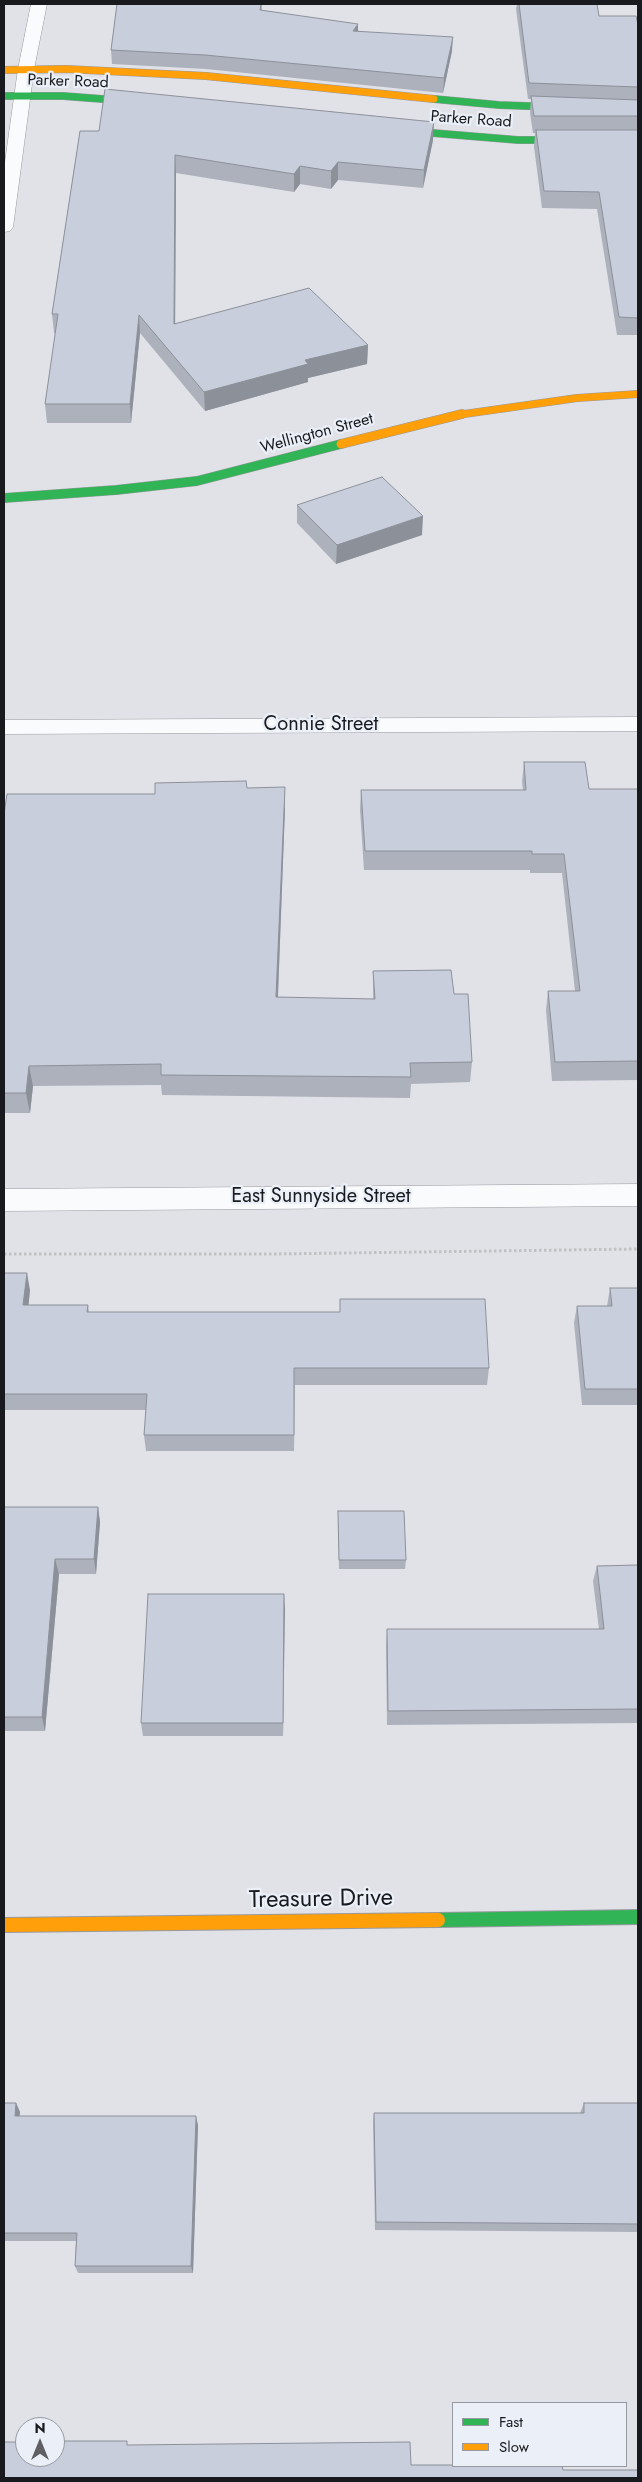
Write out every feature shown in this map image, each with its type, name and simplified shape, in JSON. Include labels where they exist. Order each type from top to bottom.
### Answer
[{"type":"main road","name":"Parker Road","points":[[4,70],[66,69],[206,76],[462,102],[638,110]]},
{"type":"main road","name":"Parker Road","points":[[4,96],[63,96],[157,104]]},
{"type":"main road","name":"Parker Road","points":[[384,128],[518,140],[638,140]]},
{"type":"main road","name":"Wellington Street","points":[[4,498],[116,490],[197,481],[468,412],[577,398],[638,394]]},
{"type":"main road","name":"Treasure Drive","points":[[4,1925],[638,1917]]},
{"type":"street","points":[[4,227],[26,69],[39,4]]},
{"type":"street","name":"Connie Street","points":[[4,727],[638,724]]},
{"type":"street","name":"East Sunnyside Street","points":[[4,1200],[638,1195]]},
{"type":"path","points":[[4,1254],[272,1254],[638,1248]]},
{"type":"building","points":[[117,4],[261,4],[260,10],[358,24],[353,31],[453,37],[444,78],[205,55],[111,50]]},
{"type":"building","points":[[519,4],[597,4],[599,16],[636,16],[638,25],[638,87],[529,83]]},
{"type":"building","points":[[105,89],[434,122],[424,170],[338,162],[331,171],[300,166],[294,174],[175,155],[174,324],[309,288],[368,345],[305,360],[308,364],[204,392],[139,315],[130,404],[45,404],[58,314],[52,314],[80,131],[99,131]]},
{"type":"building","points":[[531,96],[638,100],[638,116],[534,116]]},
{"type":"building","points":[[536,130],[638,130],[638,318],[619,317],[599,192],[544,191]]},
{"type":"building","points":[[382,477],[423,516],[337,545],[297,505]]},
{"type":"building","points":[[524,762],[585,762],[589,789],[638,789],[638,1061],[555,1062],[548,991],[580,991],[564,854],[532,854],[532,851],[365,851],[361,790],[526,790]]},
{"type":"building","points":[[246,781],[247,788],[285,787],[276,997],[375,999],[373,971],[451,970],[454,994],[468,994],[472,1062],[410,1063],[411,1077],[161,1075],[161,1064],[29,1066],[26,1093],[4,1093],[4,814],[7,794],[155,794],[155,783]]},
{"type":"building","points":[[4,1273],[27,1273],[23,1305],[88,1305],[87,1312],[340,1312],[340,1299],[485,1299],[489,1368],[294,1368],[294,1435],[144,1435],[147,1394],[4,1394]]},
{"type":"building","points":[[610,1288],[638,1288],[638,1389],[585,1389],[577,1306],[612,1306]]},
{"type":"building","points":[[4,1507],[98,1507],[94,1559],[55,1559],[42,1717],[4,1717]]},
{"type":"building","points":[[338,1511],[404,1511],[406,1560],[339,1560]]},
{"type":"building","points":[[638,1565],[638,1709],[388,1711],[387,1629],[604,1629],[597,1566]]},
{"type":"building","points":[[148,1594],[284,1594],[283,1723],[141,1723]]},
{"type":"building","points":[[4,2103],[16,2103],[15,2116],[196,2116],[191,2266],[75,2266],[77,2233],[4,2233]]},
{"type":"building","points":[[584,2103],[638,2103],[638,2224],[376,2222],[374,2113],[584,2113]]},
{"type":"building","points":[[65,2441],[127,2441],[127,2445],[410,2442],[411,2465],[562,2467],[563,2470],[638,2470],[638,2478],[4,2478],[4,2442],[15,2442],[15,2467],[65,2467]]},
{"type":"traffic: fast","points":[[4,96],[63,96],[142,102]]},
{"type":"traffic: fast","points":[[434,99],[499,105],[638,110]]},
{"type":"traffic: fast","points":[[396,130],[518,140],[638,140]]},
{"type":"traffic: fast","points":[[4,498],[116,490],[197,481],[341,444]]},
{"type":"traffic: fast","points":[[438,1920],[638,1917]]},
{"type":"traffic: slow","points":[[4,70],[66,69],[206,76],[434,99]]},
{"type":"traffic: slow","points":[[341,444],[468,412],[577,398],[638,394]]},
{"type":"traffic: slow","points":[[4,1925],[438,1920]]}]
